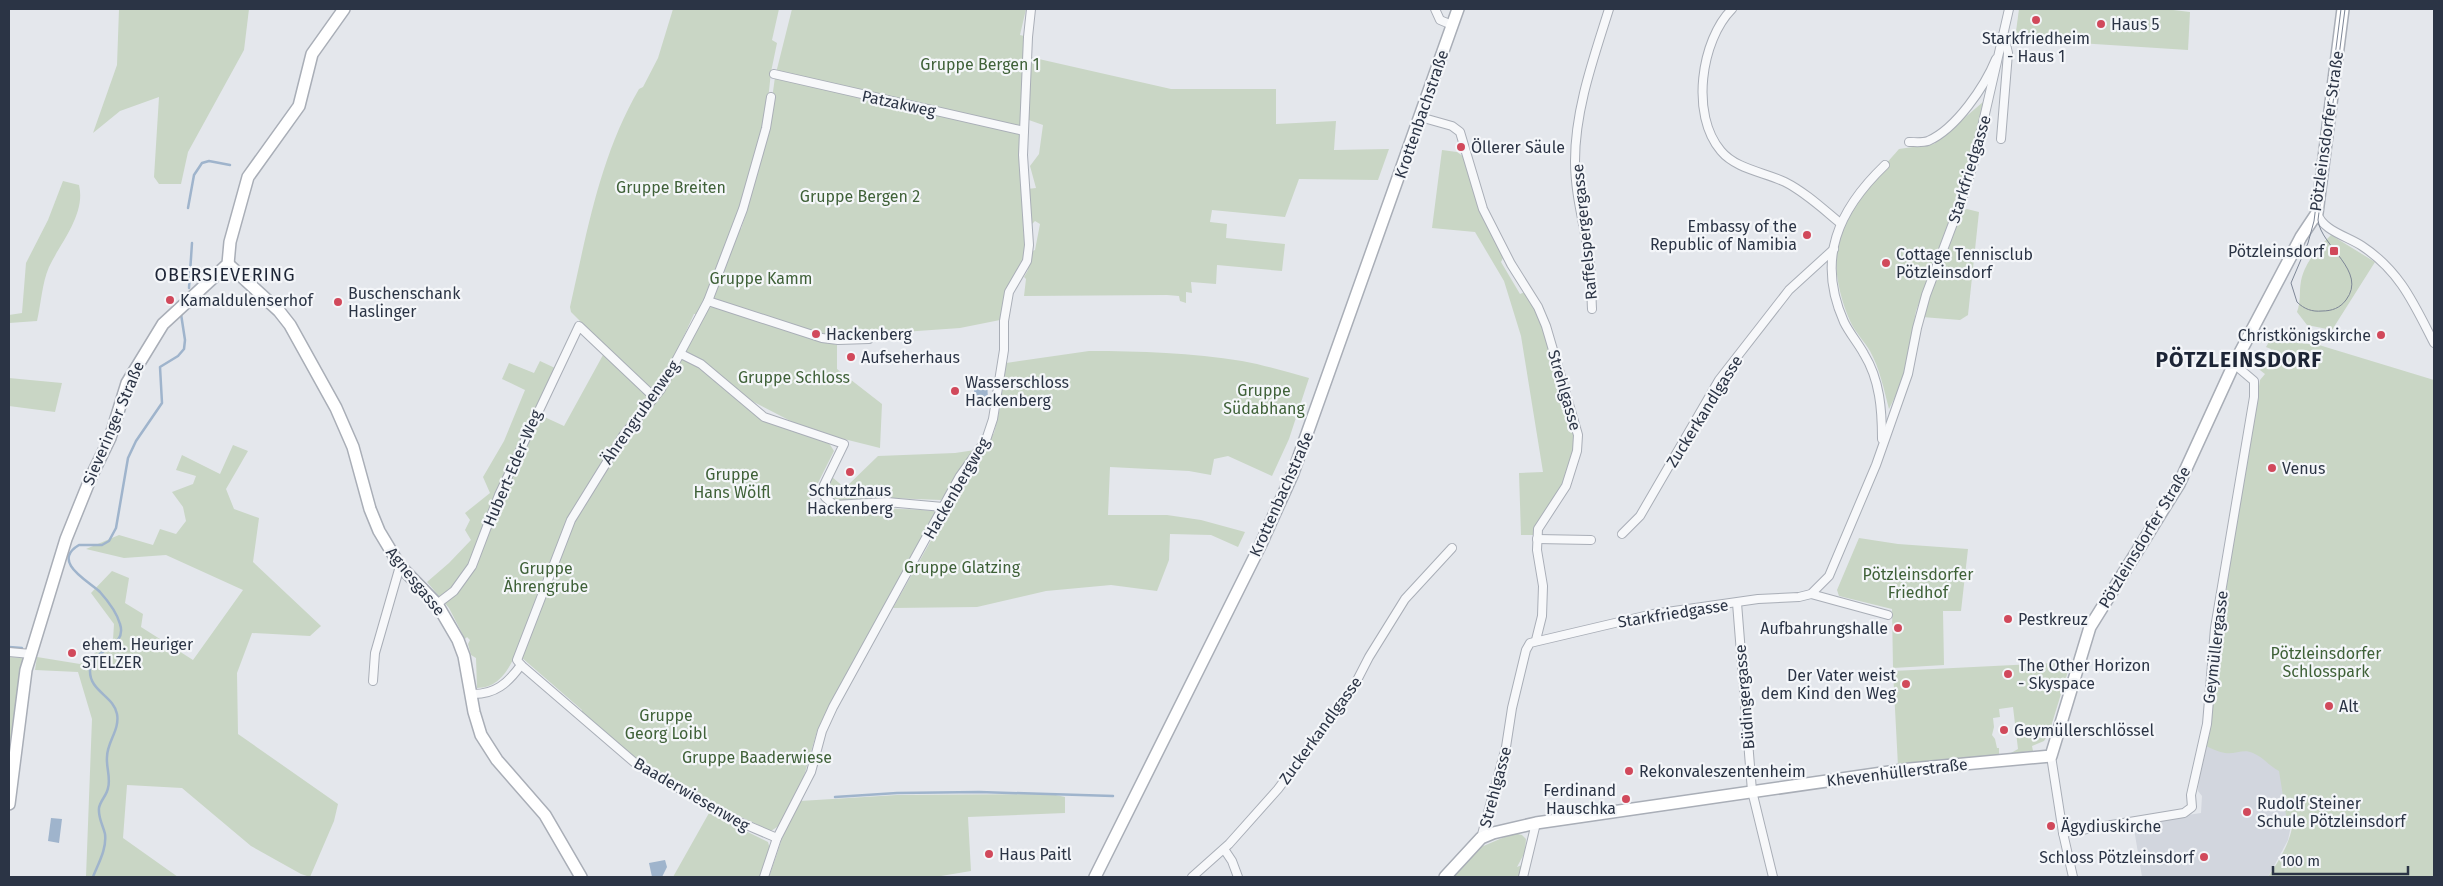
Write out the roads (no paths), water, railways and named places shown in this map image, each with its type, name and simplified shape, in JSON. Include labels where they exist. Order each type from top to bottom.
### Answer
[{"type":"street","points":[[228,264],[230,242],[248,177],[299,106],[312,54],[344,9]]},
{"type":"street","name":"Hackenbergweg","points":[[764,877],[777,838],[791,809],[803,792],[811,772],[822,731],[831,712],[960,476],[986,440],[993,419],[1004,350],[1004,321],[1009,292],[1028,261],[1024,131],[1031,9]]},
{"type":"street","points":[[1435,9],[1440,20],[1452,25]]},
{"type":"street","name":"Krottenbachstraße","points":[[1095,877],[1261,544],[1293,473],[1458,9]]},
{"type":"street","name":"Raffelspergergasse","points":[[1592,309],[1589,258],[1577,195],[1575,160],[1579,120],[1593,59],[1609,9]]},
{"type":"street","points":[[1732,9],[1715,32],[1706,56],[1703,100],[1709,129],[1720,150],[1739,164],[1787,183],[1840,223]]},
{"type":"street","name":"Starkfriedgasse","points":[[1811,594],[1821,586],[1836,563],[1908,374],[1926,295],[1964,194],[2004,36],[2009,9]]},
{"type":"street","name":"Pötzleinsdorfer Straße","points":[[2073,877],[2063,833],[2051,756],[2090,627],[2179,484],[2234,364],[2301,237],[2316,213],[2343,9]]},
{"type":"street","name":"Starkfriedgasse","points":[[2001,139],[2008,53],[2004,36]]},
{"type":"street","name":"Starkfriedgasse","points":[[1909,142],[1930,140],[1957,118],[1980,90],[2004,36]]},
{"type":"street","name":"Patzakweg","points":[[774,74],[1024,131]]},
{"type":"street","name":"Ährengrubenweg","points":[[521,665],[518,660],[571,520],[623,436],[654,397],[681,354],[708,301],[743,209],[766,128],[771,97]]},
{"type":"street","name":"Strehlgasse","points":[[1420,117],[1452,126],[1460,132],[1483,208],[1511,264],[1538,307],[1546,326],[1578,435],[1577,451],[1572,471],[1558,500],[1538,529],[1537,539],[1543,586],[1542,616],[1536,640],[1530,643],[1526,650],[1512,708],[1506,747],[1481,838]]},
{"type":"street","name":"Starkfriedgasse","points":[[1882,443],[1881,407],[1875,379],[1864,355],[1844,322],[1838,304],[1834,282],[1834,249],[1840,223],[1858,192],[1885,165]]},
{"type":"street","points":[[2316,213],[2324,226],[2355,241],[2390,267],[2406,288],[2434,343]]},
{"type":"street","name":"Zuckerkandlgasse","points":[[1622,534],[1640,516],[1719,380],[1736,357],[1789,290],[1834,249]]},
{"type":"street","name":"Agnesgasse","points":[[228,264],[279,312],[294,333],[336,408],[353,448],[376,524],[400,566],[437,604],[458,640],[474,712],[486,744],[545,815],[581,877]]},
{"type":"street","name":"Sieveringer Straße","points":[[9,804],[20,704],[31,654],[66,539],[90,477],[110,438],[123,392],[131,374],[163,324],[228,264]]},
{"type":"street","points":[[708,301],[822,338],[838,340],[869,339]]},
{"type":"street","name":"Hubert-Eder-Weg","points":[[437,604],[459,585],[472,566],[498,495],[579,326],[622,369],[654,397]]},
{"type":"street","points":[[681,354],[701,364],[764,417],[844,444],[824,485],[825,498],[834,505],[887,502],[943,507]]},
{"type":"street","name":"Geymüllergasse","points":[[2063,833],[2184,814],[2192,807],[2191,795],[2207,724],[2215,628],[2254,397],[2254,381],[2234,364]]},
{"type":"street","points":[[1537,539],[1591,540]]},
{"type":"street","name":"Zuckerkandlgasse","points":[[1192,877],[1224,849],[1278,789],[1341,707],[1405,599],[1452,548]]},
{"type":"street","points":[[373,681],[374,653],[400,566]]},
{"type":"street","name":"Starkfriedgasse","points":[[1536,640],[1653,614],[1811,594],[1888,615]]},
{"type":"street","name":"Büdingergasse","points":[[1737,603],[1752,791],[1773,877]]},
{"type":"street","points":[[9,652],[31,654]]},
{"type":"street","points":[[471,694],[484,694],[497,689],[511,678],[521,665]]},
{"type":"street","name":"Baaderwiesenweg","points":[[521,665],[635,763],[730,818],[777,838]]},
{"type":"street","name":"Khevenhüllerstraße","points":[[1481,838],[1493,833],[1536,823],[1752,791],[1910,769],[2051,756]]},
{"type":"street","points":[[1523,877],[1536,823]]},
{"type":"street","points":[[1445,877],[1481,838]]},
{"type":"street","points":[[1224,849],[1232,861],[1238,877]]},
{"type":"water","points":[[987,380],[988,400],[974,401],[974,381]]},
{"type":"water","points":[[51,818],[62,819],[59,843],[48,841]]},
{"type":"water","points":[[665,860],[667,867],[662,877],[652,877],[649,863]]},
{"type":"waterway","points":[[188,208],[194,175],[202,163],[209,161],[230,165]]},
{"type":"waterway","points":[[189,288],[192,243]]},
{"type":"waterway","points":[[93,877],[105,845],[105,834],[99,808],[108,788],[108,752],[117,725],[117,714],[111,702],[93,683],[90,670],[96,657],[114,644],[119,639],[121,632],[119,620],[109,603],[100,592],[75,571],[70,565],[69,558],[71,551],[79,545],[102,545],[109,541],[116,528],[128,458],[136,441],[162,403],[160,367],[178,356],[184,349],[185,340],[181,314]]},
{"type":"waterway","points":[[9,647],[22,648]]},
{"type":"waterway","points":[[835,797],[897,793],[979,792],[1113,796]]},
{"type":"tram line","points":[[2341,9],[2314,221],[2308,243],[2291,283],[2297,302],[2305,308],[2315,311],[2338,307],[2344,303],[2351,289],[2348,269],[2327,240],[2318,220],[2345,9]]},
{"type":"place","name":"Starkfriedheim - Haus 1","points":[[2036,20]]},
{"type":"place","name":"Haus 5","points":[[2101,24]]},
{"type":"place","name":"Öllerer Säule","points":[[1461,147]]},
{"type":"place","name":"Embassy of the Republic of Namibia","points":[[1807,235]]},
{"type":"place","name":"Pötzleinsdorf","points":[[2334,251]]},
{"type":"place","name":"Cottage Tennisclub Pötzleinsdorf","points":[[1886,263]]},
{"type":"place","name":"Kamaldulenserhof","points":[[170,300]]},
{"type":"place","name":"Buschenschank Haslinger","points":[[338,302]]},
{"type":"place","name":"Hackenberg","points":[[816,334]]},
{"type":"place","name":"Christkönigskirche","points":[[2381,335]]},
{"type":"place","name":"Aufseherhaus","points":[[851,357]]},
{"type":"place","name":"Wasserschloss Hackenberg","points":[[955,391]]},
{"type":"place","name":"Venus","points":[[2272,468]]},
{"type":"place","name":"Schutzhaus Hackenberg","points":[[850,472]]},
{"type":"place","name":"Pestkreuz","points":[[2008,619]]},
{"type":"place","name":"Aufbahrungshalle","points":[[1898,628]]},
{"type":"place","name":"ehem. Heuriger STELZER","points":[[72,653]]},
{"type":"place","name":"The Other Horizon - Skyspace","points":[[2008,674]]},
{"type":"place","name":"Der Vater weist dem Kind den Weg","points":[[1906,684]]},
{"type":"place","name":"Alt","points":[[2329,706]]},
{"type":"place","name":"Geymüllerschlössel","points":[[2004,730]]},
{"type":"place","name":"Rekonvaleszentenheim","points":[[1629,771]]},
{"type":"place","name":"Ferdinand Hauschka","points":[[1626,799]]},
{"type":"place","name":"Rudolf Steiner Schule Pötzleinsdorf","points":[[2247,812]]},
{"type":"place","name":"Ägydiuskirche","points":[[2051,826]]},
{"type":"place","name":"Haus Paitl","points":[[989,854]]},
{"type":"place","name":"Schloss Pötzleinsdorf","points":[[2204,857]]},
{"type":"district","name":"OBERSIEVERING","points":[[225,275]]},
{"type":"district","name":"PÖTZLEINSDORF","points":[[2239,360]]},
{"type":"park label","name":"Gruppe Bergen 1","points":[[980,64]]},
{"type":"park label","name":"Gruppe Breiten","points":[[671,187]]},
{"type":"park label","name":"Gruppe Bergen 2","points":[[860,196]]},
{"type":"park label","name":"Gruppe Kamm","points":[[761,278]]},
{"type":"park label","name":"Gruppe Schloss","points":[[794,377]]},
{"type":"park label","name":"Gruppe Südabhang","points":[[1264,399]]},
{"type":"park label","name":"Gruppe Hans Wölfl","points":[[732,483]]},
{"type":"park label","name":"Gruppe Glatzing","points":[[962,567]]},
{"type":"park label","name":"Gruppe Ährengrube","points":[[546,577]]},
{"type":"park label","name":"Pötzleinsdorfer Friedhof","points":[[1918,583]]},
{"type":"park label","name":"Pötzleinsdorfer Schlosspark","points":[[2326,662]]},
{"type":"park label","name":"Gruppe Georg Loibl","points":[[666,724]]},
{"type":"park label","name":"Gruppe Baaderwiese","points":[[757,757]]}]
